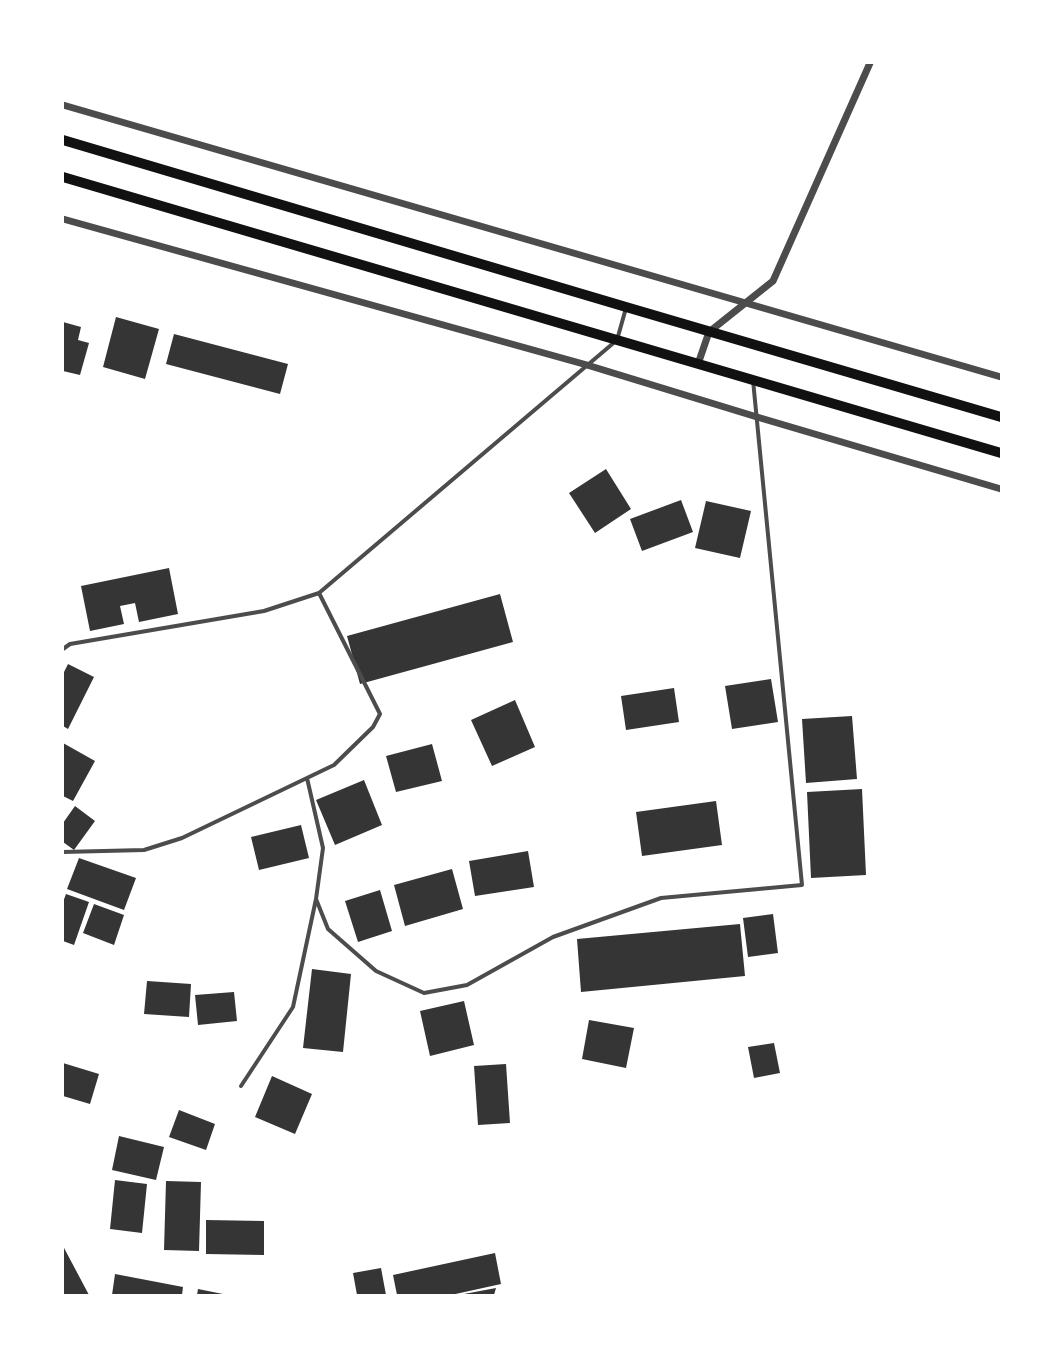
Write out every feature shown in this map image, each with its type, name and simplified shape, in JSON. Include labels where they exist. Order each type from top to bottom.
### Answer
[{"type":"main road","points":[[63,140],[1001,417]]},
{"type":"main road","points":[[63,177],[1001,453]]},
{"type":"street","points":[[698,364],[709,332],[773,281],[870,63]]},
{"type":"street","points":[[63,105],[1001,377]]},
{"type":"street","points":[[63,219],[587,365],[1001,489]]},
{"type":"street","points":[[63,649],[70,644],[264,611],[319,593],[617,340],[626,307]]},
{"type":"street","points":[[316,899],[328,929],[376,971],[424,993],[467,985],[553,937],[661,898],[802,885],[753,380]]},
{"type":"street","points":[[63,852],[144,850],[182,838],[334,765],[373,727],[380,714],[319,593]]},
{"type":"street","points":[[241,1086],[294,1007],[316,899],[323,848],[307,778]]},
{"type":"building","points":[[116,317],[159,329],[145,379],[103,367]]},
{"type":"building","points":[[63,322],[81,327],[78,340],[89,343],[80,375],[63,371]]},
{"type":"building","points":[[174,334],[288,364],[280,394],[166,364]]},
{"type":"building","points":[[606,469],[631,509],[595,533],[569,493]]},
{"type":"building","points":[[681,500],[693,532],[642,551],[630,519]]},
{"type":"building","points":[[706,501],[751,511],[740,558],[695,548]]},
{"type":"building","points":[[169,568],[178,614],[139,622],[135,603],[120,606],[124,624],[90,631],[81,586]]},
{"type":"building","points":[[500,594],[513,642],[360,684],[347,636]]},
{"type":"building","points":[[68,664],[94,677],[68,729],[63,726],[63,674]]},
{"type":"building","points":[[771,679],[778,722],[732,729],[725,686]]},
{"type":"building","points":[[674,688],[679,722],[626,730],[621,696]]},
{"type":"building","points":[[515,700],[535,747],[492,766],[471,720]]},
{"type":"building","points":[[852,716],[857,779],[806,783],[802,719]]},
{"type":"building","points":[[63,743],[95,761],[73,801],[63,796]]},
{"type":"building","points":[[432,744],[442,781],[396,792],[386,756]]},
{"type":"building","points":[[364,780],[382,825],[335,845],[316,800]]},
{"type":"building","points":[[862,789],[866,875],[811,878],[807,792]]},
{"type":"building","points":[[716,801],[722,845],[642,856],[636,812]]},
{"type":"building","points":[[75,806],[95,821],[74,850],[63,842],[63,823]]},
{"type":"building","points":[[301,825],[309,858],[259,870],[251,837]]},
{"type":"building","points":[[528,851],[534,887],[475,896],[469,861]]},
{"type":"building","points":[[79,858],[136,878],[124,910],[67,889]]},
{"type":"building","points":[[452,869],[463,909],[405,926],[394,885]]},
{"type":"building","points":[[380,890],[392,931],[358,942],[345,901]]},
{"type":"building","points":[[66,894],[89,902],[74,945],[63,941],[63,902]]},
{"type":"building","points":[[94,904],[124,915],[114,945],[83,933]]},
{"type":"building","points":[[773,914],[778,953],[748,957],[743,918]]},
{"type":"building","points":[[740,924],[745,976],[581,992],[577,939]]},
{"type":"building","points":[[312,969],[351,974],[343,1052],[303,1048]]},
{"type":"building","points":[[147,981],[191,984],[189,1017],[144,1014]]},
{"type":"building","points":[[234,992],[237,1021],[198,1025],[195,995]]},
{"type":"building","points":[[464,1001],[474,1045],[430,1056],[420,1011]]},
{"type":"building","points":[[589,1020],[634,1028],[626,1068],[582,1059]]},
{"type":"building","points":[[774,1043],[780,1073],[754,1078],[748,1047]]},
{"type":"building","points":[[63,1063],[99,1074],[90,1104],[63,1096]]},
{"type":"building","points":[[506,1064],[510,1123],[478,1125],[474,1066]]},
{"type":"building","points":[[272,1076],[312,1094],[295,1134],[255,1117]]},
{"type":"building","points":[[179,1110],[215,1124],[206,1150],[169,1137]]},
{"type":"building","points":[[119,1136],[164,1147],[156,1180],[112,1170]]},
{"type":"building","points":[[115,1180],[147,1184],[142,1233],[110,1229]]},
{"type":"building","points":[[166,1181],[201,1182],[199,1251],[164,1250]]},
{"type":"building","points":[[206,1220],[264,1221],[264,1255],[206,1254]]},
{"type":"building","points":[[63,1246],[89,1295],[63,1295]]},
{"type":"building","points":[[495,1253],[501,1284],[451,1295],[397,1295],[393,1275]]},
{"type":"building","points":[[381,1268],[386,1295],[357,1295],[353,1273]]},
{"type":"building","points":[[115,1274],[183,1287],[182,1295],[112,1295]]},
{"type":"building","points":[[496,1288],[494,1295],[464,1295],[464,1294]]},
{"type":"building","points":[[198,1289],[223,1294],[223,1295],[197,1295]]}]
